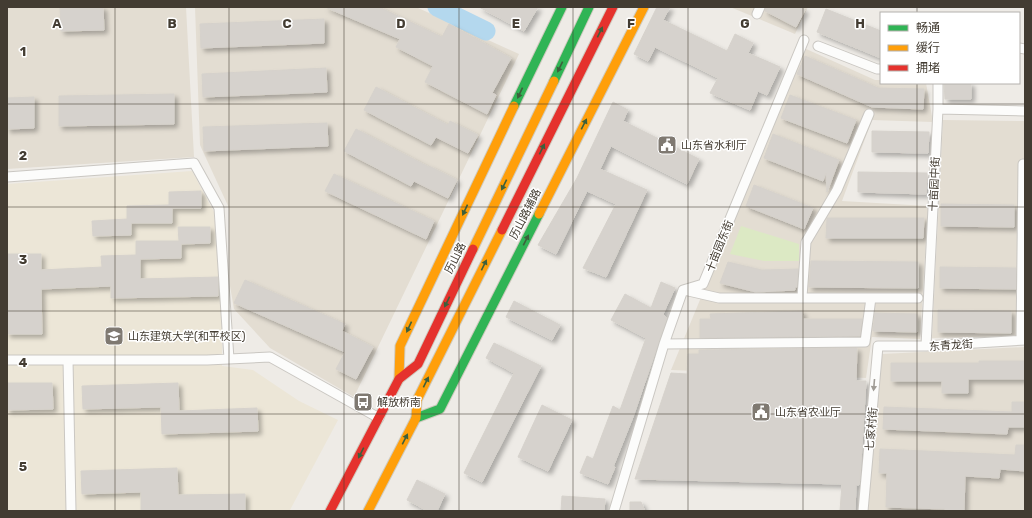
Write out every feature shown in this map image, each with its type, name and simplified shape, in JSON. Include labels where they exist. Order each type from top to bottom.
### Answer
[{"type":"main road","points":[[399,379],[400,346],[562,7]]},
{"type":"main road","name":"历山路","points":[[330,511],[399,379],[418,364],[589,7]]},
{"type":"main road","points":[[368,511],[416,418],[417,400],[613,7]]},
{"type":"main road","name":"历山路辅路","points":[[416,418],[440,409],[644,7]]},
{"type":"street","name":"十亩园东街","points":[[683,290],[703,284],[804,40]]},
{"type":"street","points":[[818,46],[880,69]]},
{"type":"street","points":[[938,84],[938,109],[1025,111]]},
{"type":"street","name":"十亩园中街","points":[[926,346],[938,109]]},
{"type":"street","points":[[802,297],[806,242],[838,190],[869,114]]},
{"type":"street","points":[[7,177],[194,162],[219,208],[229,359]]},
{"type":"street","points":[[1023,164],[1023,340]]},
{"type":"street","points":[[614,511],[664,344],[683,290],[718,298],[918,298]]},
{"type":"street","points":[[664,344],[865,342],[871,298]]},
{"type":"street","name":"东青龙街","points":[[878,346],[926,346],[1023,340]]},
{"type":"street","name":"七家村街","points":[[863,511],[878,346]]},
{"type":"street","points":[[7,360],[229,359],[270,357],[379,418]]},
{"type":"street","points":[[68,360],[72,511]]},
{"type":"shaded area","points":[[7,7],[186,7],[194,157],[7,169]]},
{"type":"shaded area","points":[[195,7],[416,7],[519,54],[354,397],[270,348],[234,309],[230,286],[229,208],[200,145]]},
{"type":"shaded area","points":[[730,7],[808,7],[795,34]]},
{"type":"shaded area","points":[[804,48],[875,80],[880,80],[880,84],[926,84],[933,122],[872,120],[842,201],[928,206],[920,339],[872,337],[866,378],[671,370]]},
{"type":"shaded area","points":[[943,120],[1025,121],[1025,298],[1016,336],[932,338]]},
{"type":"shaded area","name":"山东建筑大学(和平校区)","points":[[192,171],[214,212],[222,306],[222,366],[253,370],[299,401],[338,420],[290,510],[7,511],[7,184]]},
{"type":"shaded area","points":[[1025,347],[1025,511],[867,511],[882,354]]},
{"type":"green space","points":[[741,226],[799,244],[799,261],[764,261],[730,254]]},
{"type":"building","points":[[60,7],[103,7],[104,30],[61,31]]},
{"type":"building","points":[[325,7],[379,7],[442,37],[449,24],[511,58],[492,93],[496,95],[487,114],[425,82],[433,66],[396,47],[400,39]]},
{"type":"building","points":[[479,7],[538,7],[524,31]]},
{"type":"building","points":[[657,7],[670,7],[663,20],[727,51],[735,34],[753,43],[748,53],[780,67],[767,95],[758,91],[750,110],[710,93],[718,78],[655,47],[648,61],[634,54]]},
{"type":"building","points":[[766,7],[799,7],[805,10],[796,27],[765,11]]},
{"type":"building","points":[[826,9],[880,31],[880,58],[817,32]]},
{"type":"building","points":[[324,19],[324,43],[201,48],[200,24]]},
{"type":"building","points":[[805,56],[878,88],[924,89],[923,109],[872,107],[797,74]]},
{"type":"building","points":[[326,68],[327,92],[203,97],[202,74]]},
{"type":"building","points":[[944,84],[971,84],[971,99],[945,99]]},
{"type":"building","points":[[376,87],[448,125],[450,121],[478,135],[468,153],[436,137],[431,145],[364,110]]},
{"type":"building","points":[[174,94],[174,124],[59,126],[59,96]]},
{"type":"building","points":[[790,95],[856,120],[847,143],[781,118]]},
{"type":"building","points":[[34,97],[34,128],[7,129],[7,98]]},
{"type":"building","points":[[613,102],[628,110],[623,121],[699,159],[687,184],[611,146],[600,169],[647,190],[606,277],[583,268],[616,204],[587,191],[556,254],[538,245],[577,178]]},
{"type":"building","points":[[327,123],[328,146],[204,151],[203,127]]},
{"type":"building","points":[[356,129],[457,180],[448,198],[414,181],[411,186],[344,151]]},
{"type":"building","points":[[872,131],[929,132],[928,153],[872,152]]},
{"type":"building","points":[[773,134],[839,160],[827,192],[826,173],[823,181],[764,158]]},
{"type":"building","points":[[858,172],[927,173],[926,194],[858,192]]},
{"type":"building","points":[[334,174],[434,221],[426,239],[325,191]]},
{"type":"building","points":[[754,185],[813,208],[804,229],[746,206]]},
{"type":"building","points":[[201,191],[201,208],[172,208],[172,223],[131,223],[131,235],[93,236],[92,221],[127,219],[127,206],[169,205],[169,192]]},
{"type":"building","points":[[941,204],[1014,205],[1014,227],[941,226]]},
{"type":"building","points":[[827,218],[924,218],[923,238],[826,238]]},
{"type":"building","points":[[178,227],[210,227],[210,243],[181,244],[181,258],[140,259],[140,279],[218,277],[218,296],[111,298],[111,286],[41,289],[42,334],[7,334],[7,254],[41,254],[41,270],[102,267],[101,256],[136,255],[136,241],[179,241]]},
{"type":"building","points":[[811,261],[918,262],[918,288],[809,287]]},
{"type":"building","points":[[728,262],[762,270],[798,269],[797,287],[795,287],[795,290],[756,292],[720,283]]},
{"type":"building","points":[[940,267],[1016,268],[1016,289],[940,288]]},
{"type":"building","points":[[245,280],[345,324],[342,331],[373,347],[356,379],[336,369],[345,352],[234,303]]},
{"type":"building","points":[[661,282],[675,288],[663,314],[667,318],[608,484],[580,473],[587,456],[593,459],[613,406],[620,410],[646,338],[611,320],[625,294],[651,308]]},
{"type":"building","points":[[514,301],[560,325],[552,340],[506,317]]},
{"type":"building","points":[[938,310],[1011,311],[1011,333],[938,332]]},
{"type":"building","points":[[802,311],[803,319],[862,319],[860,336],[700,338],[700,319],[711,319],[710,314]]},
{"type":"building","points":[[875,313],[917,314],[917,332],[873,331]]},
{"type":"building","points":[[494,343],[541,366],[482,482],[464,473],[514,373],[486,358]]},
{"type":"building","name":"山东省农业厅","points":[[857,348],[856,381],[866,381],[860,478],[859,485],[856,485],[855,511],[840,511],[842,484],[635,479],[671,373],[687,374],[688,354],[699,354],[699,350]]},
{"type":"building","points":[[979,361],[1025,361],[1025,379],[968,379],[968,393],[942,393],[942,381],[891,381],[891,363],[979,363]]},
{"type":"building","points":[[7,383],[52,383],[53,409],[7,410]]},
{"type":"building","points":[[178,383],[179,411],[257,408],[258,431],[162,434],[161,407],[83,409],[82,386]]},
{"type":"building","points":[[1012,402],[1025,402],[1025,427],[1008,427],[1007,434],[883,429],[884,407],[1012,412]]},
{"type":"building","points":[[542,405],[572,420],[548,471],[518,457]]},
{"type":"building","points":[[1016,445],[1025,445],[1025,471],[1000,469],[999,478],[965,476],[964,511],[886,507],[887,473],[879,473],[880,449],[1015,455]]},
{"type":"building","points":[[177,468],[178,495],[245,494],[245,511],[141,511],[141,492],[82,494],[81,471]]},
{"type":"building","points":[[417,480],[445,494],[437,511],[428,511],[407,500]]},
{"type":"building","points":[[562,496],[605,499],[604,511],[561,511]]},
{"type":"building","points":[[630,502],[641,502],[645,511],[630,511]]},
{"type":"waterway","points":[[437,7],[486,31]]},
{"type":"traffic: fast","points":[[514,106],[562,7]]},
{"type":"traffic: fast","points":[[554,81],[589,7]]},
{"type":"traffic: fast","points":[[416,418],[440,409],[539,214]]},
{"type":"traffic: slow","points":[[539,214],[644,7]]},
{"type":"traffic: slow","points":[[473,249],[554,81]]},
{"type":"traffic: slow","points":[[399,379],[400,346],[514,106]]},
{"type":"traffic: slow","points":[[368,511],[416,418],[417,400],[502,230]]},
{"type":"traffic: jam","points":[[502,230],[613,7]]},
{"type":"traffic: jam","points":[[330,511],[399,379],[418,364],[473,249]]},
{"type":"place","name":"山东省水利厅","points":[[667,145]]},
{"type":"place","name":"山东建筑大学(和平校区)","points":[[114,336]]},
{"type":"place","name":"解放桥南","points":[[363,402]]},
{"type":"place","name":"山东省农业厅","points":[[761,412]]}]
